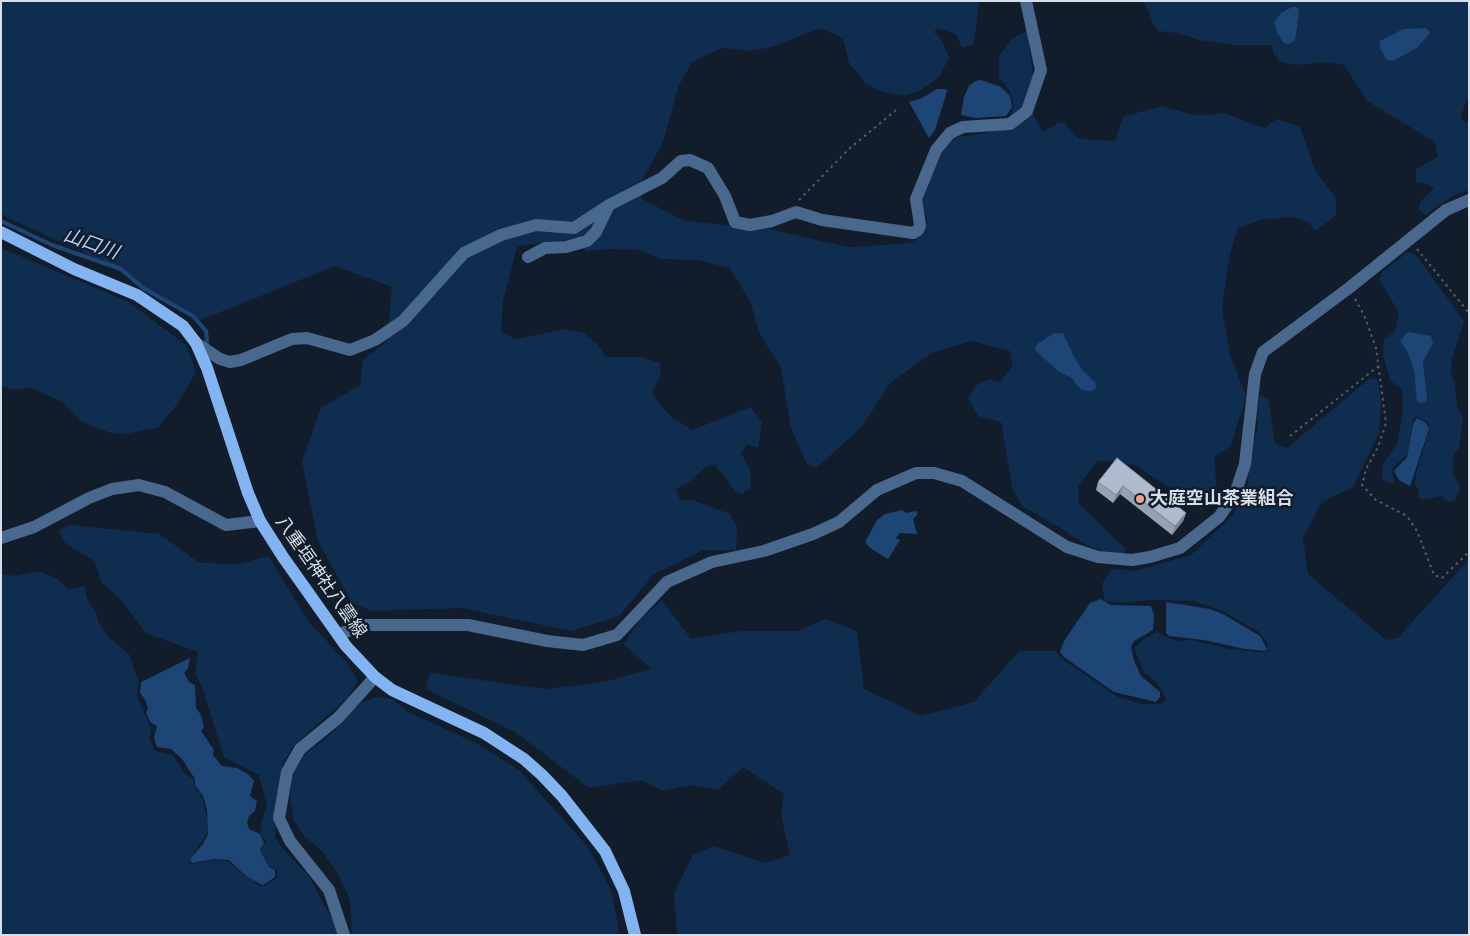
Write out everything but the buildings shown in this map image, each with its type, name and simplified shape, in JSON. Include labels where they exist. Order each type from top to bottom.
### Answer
[{"type":"main road","name":"八重垣神社八雲線","points":[[1,232],[74,269],[137,295],[183,326],[196,343],[207,368],[248,493],[260,521],[283,557],[356,658],[375,677],[392,690],[414,702],[484,733],[505,746],[542,775],[562,796],[605,851],[624,891],[635,935]]},
{"type":"street","points":[[196,343],[220,359],[230,362],[241,360],[292,339],[307,338],[350,350],[375,340],[403,321],[464,253],[502,235],[536,225],[574,228],[609,204],[662,178],[681,161],[690,160],[708,168],[725,196],[735,222],[750,225],[772,221],[796,212],[822,220],[885,228],[910,234],[918,230],[920,225],[916,199],[936,150],[950,133],[963,127],[1010,124],[1027,111],[1041,70],[1026,1]]},
{"type":"street","points":[[339,634],[366,625],[468,625],[547,641],[583,645],[616,635],[667,582],[712,562],[764,551],[812,534],[839,522],[877,490],[916,474],[934,473],[962,481],[1061,543],[1090,555],[1126,560],[1160,555],[1180,548],[1211,525],[1235,494],[1246,464],[1254,374],[1263,352],[1349,288],[1446,210],[1469,200]]},
{"type":"street","points":[[528,257],[544,248],[566,247],[587,241],[596,232],[609,204]]},
{"type":"street","points":[[1,538],[34,527],[90,498],[112,489],[139,485],[165,492],[226,525],[260,521]]},
{"type":"street","points":[[344,935],[328,890],[290,841],[279,818],[287,772],[300,749],[338,718],[375,677]]},
{"type":"path","points":[[791,213],[809,189],[850,148],[896,110]]},
{"type":"path","points":[[1409,239],[1469,313]]},
{"type":"path","points":[[1349,288],[1368,325],[1380,365],[1386,423],[1378,447],[1366,468],[1362,485],[1376,500],[1407,516],[1417,531],[1434,575],[1442,578],[1469,552]]},
{"type":"path","points":[[1290,436],[1380,365]]},
{"type":"shaded area","points":[[1,1],[979,1],[974,44],[962,48],[956,34],[937,28],[934,32],[942,41],[949,58],[939,77],[920,91],[901,96],[884,92],[866,84],[849,63],[843,38],[820,28],[772,47],[750,51],[722,48],[692,62],[678,87],[663,142],[639,186],[642,199],[685,221],[769,229],[848,247],[914,243],[928,222],[920,203],[932,171],[951,138],[991,132],[1009,117],[1014,107],[1010,91],[999,78],[999,56],[1013,38],[1027,31],[1034,82],[1031,109],[1042,132],[1059,123],[1064,123],[1079,139],[1115,141],[1123,117],[1161,106],[1198,116],[1224,113],[1264,128],[1277,119],[1300,127],[1315,170],[1336,198],[1336,215],[1316,231],[1307,221],[1291,217],[1260,220],[1238,228],[1229,258],[1222,308],[1230,355],[1246,396],[1231,446],[1214,457],[1217,491],[1202,510],[1135,465],[1098,460],[1078,486],[1079,504],[1126,549],[1124,554],[1105,552],[1086,545],[1022,506],[1012,487],[1001,422],[978,416],[968,398],[977,385],[989,379],[1000,382],[1013,365],[1010,351],[971,341],[932,353],[890,383],[862,427],[816,468],[807,464],[791,428],[781,368],[759,333],[751,303],[730,268],[698,260],[661,259],[638,250],[586,251],[578,239],[517,247],[503,301],[501,332],[516,339],[565,329],[584,333],[597,344],[606,357],[641,357],[660,363],[661,373],[652,393],[669,415],[692,430],[751,407],[762,422],[758,448],[747,444],[741,453],[750,469],[751,487],[742,494],[735,491],[715,465],[707,466],[689,482],[676,489],[680,500],[692,500],[730,514],[737,527],[736,550],[704,550],[654,574],[619,616],[571,631],[462,608],[372,611],[352,603],[318,541],[302,461],[321,408],[360,385],[363,360],[387,341],[392,287],[335,266],[198,321],[102,261],[6,217],[1,213]]},
{"type":"shaded area","points":[[1142,1],[1469,1],[1469,98],[1464,106],[1461,120],[1469,124],[1469,190],[1454,195],[1425,215],[1419,210],[1420,202],[1434,188],[1425,183],[1416,182],[1416,169],[1438,157],[1435,142],[1367,101],[1344,65],[1326,62],[1295,65],[1280,61],[1274,55],[1271,45],[1235,45],[1202,41],[1177,33],[1158,31],[1152,23],[1149,11]]},
{"type":"shaded area","points":[[1292,7],[1297,7],[1299,12],[1295,40],[1289,44],[1284,43],[1277,32],[1274,22],[1281,13]]},
{"type":"shaded area","points":[[1426,28],[1430,33],[1417,48],[1393,61],[1387,60],[1380,48],[1380,41],[1403,29]]},
{"type":"shaded area","points":[[981,80],[1001,87],[1010,96],[1012,107],[1006,116],[975,118],[961,115],[964,97],[969,86],[975,81]]},
{"type":"shaded area","points":[[937,89],[946,89],[947,91],[935,130],[929,138],[909,102],[922,98]]},
{"type":"shaded area","points":[[1,248],[127,301],[186,345],[196,372],[178,403],[159,427],[125,434],[111,433],[82,422],[62,402],[32,388],[12,389],[1,386]]},
{"type":"shaded area","points":[[1408,252],[1416,255],[1464,321],[1452,359],[1451,373],[1455,383],[1457,407],[1463,418],[1459,449],[1453,454],[1453,472],[1460,488],[1455,500],[1449,502],[1442,496],[1422,500],[1418,496],[1419,490],[1415,484],[1416,474],[1430,428],[1427,422],[1417,417],[1413,419],[1407,455],[1392,468],[1394,482],[1390,484],[1382,479],[1383,465],[1398,442],[1403,406],[1402,390],[1390,380],[1383,355],[1384,340],[1395,331],[1399,313],[1379,279],[1383,271]]},
{"type":"shaded area","points":[[1408,332],[1431,336],[1433,343],[1423,362],[1427,398],[1425,403],[1417,402],[1414,370],[1407,351],[1400,341]]},
{"type":"shaded area","points":[[1054,333],[1063,333],[1083,371],[1095,382],[1096,388],[1092,391],[1083,390],[1078,387],[1072,378],[1058,371],[1035,350],[1037,344]]},
{"type":"shaded area","points":[[1369,379],[1378,380],[1381,403],[1379,433],[1353,487],[1322,502],[1303,538],[1308,574],[1386,640],[1398,638],[1469,559],[1469,935],[677,935],[674,893],[693,855],[714,846],[765,863],[790,855],[781,815],[784,794],[743,767],[718,790],[690,785],[663,791],[641,780],[589,788],[515,732],[428,690],[426,681],[431,673],[545,689],[604,682],[651,669],[624,644],[640,620],[662,600],[691,639],[740,631],[798,631],[825,619],[857,631],[864,689],[921,716],[974,702],[1019,651],[1055,651],[1062,659],[1118,697],[1142,704],[1161,704],[1167,699],[1156,682],[1144,672],[1134,648],[1144,639],[1157,632],[1175,641],[1192,640],[1230,649],[1257,652],[1267,652],[1267,643],[1258,631],[1224,612],[1195,601],[1149,600],[1120,603],[1105,601],[1102,584],[1112,569],[1134,571],[1191,555],[1232,516],[1247,491],[1251,448],[1258,430],[1257,411],[1260,396],[1268,398],[1275,443],[1287,448]]},
{"type":"shaded area","points":[[1417,418],[1426,423],[1429,429],[1410,486],[1399,480],[1394,471],[1407,457],[1413,424]]},
{"type":"shaded area","points":[[902,510],[906,513],[916,511],[918,514],[913,519],[917,534],[900,533],[896,538],[900,540],[888,559],[870,548],[865,542],[877,520],[885,514]]},
{"type":"shaded area","points":[[69,525],[159,534],[200,563],[239,564],[268,556],[309,622],[346,662],[358,681],[348,697],[293,746],[282,766],[275,838],[289,856],[308,875],[341,935],[1,935],[1,574],[16,576],[39,571],[56,578],[69,589],[84,586],[88,602],[96,612],[98,622],[110,638],[129,654],[138,680],[137,696],[151,729],[149,738],[155,751],[173,755],[185,774],[194,779],[194,785],[202,797],[208,823],[207,833],[190,859],[191,864],[215,860],[229,861],[257,885],[264,886],[277,878],[277,870],[269,866],[261,850],[266,842],[261,834],[261,824],[267,806],[259,775],[224,757],[202,687],[195,673],[198,652],[146,633],[120,599],[101,582],[95,562],[64,542],[59,531]]},
{"type":"shaded area","points":[[1100,599],[1111,605],[1151,606],[1154,615],[1153,630],[1134,641],[1131,647],[1134,661],[1141,676],[1160,692],[1160,697],[1156,702],[1114,692],[1064,657],[1060,652],[1064,641],[1090,603]]},
{"type":"shaded area","points":[[1166,602],[1210,609],[1223,614],[1260,636],[1267,649],[1265,651],[1245,649],[1204,640],[1169,636],[1166,633]]},
{"type":"shaded area","points":[[190,658],[188,668],[184,673],[189,682],[195,685],[196,708],[201,715],[204,727],[201,731],[214,750],[213,755],[222,766],[237,768],[248,774],[254,781],[250,796],[257,801],[255,811],[249,816],[247,823],[249,829],[260,834],[264,843],[260,850],[269,867],[275,870],[275,877],[263,885],[247,877],[229,860],[214,859],[192,863],[190,859],[203,844],[208,834],[207,809],[203,796],[195,785],[195,779],[182,759],[171,749],[157,747],[154,738],[157,726],[150,722],[146,712],[148,709],[146,701],[140,693],[141,682]]},
{"type":"shaded area","points":[[376,697],[392,699],[408,712],[476,743],[519,770],[588,847],[611,890],[619,930],[615,935],[352,935],[350,900],[338,874],[322,851],[304,836],[294,821],[290,799],[292,776],[305,754],[330,735],[359,704]]},
{"type":"waterway","name":"山口川","points":[[1,221],[52,245],[121,269],[143,288],[193,316],[206,331],[207,342]]},
{"type":"place","name":"大庭空山茶業組合","points":[[1140,499]]}]
